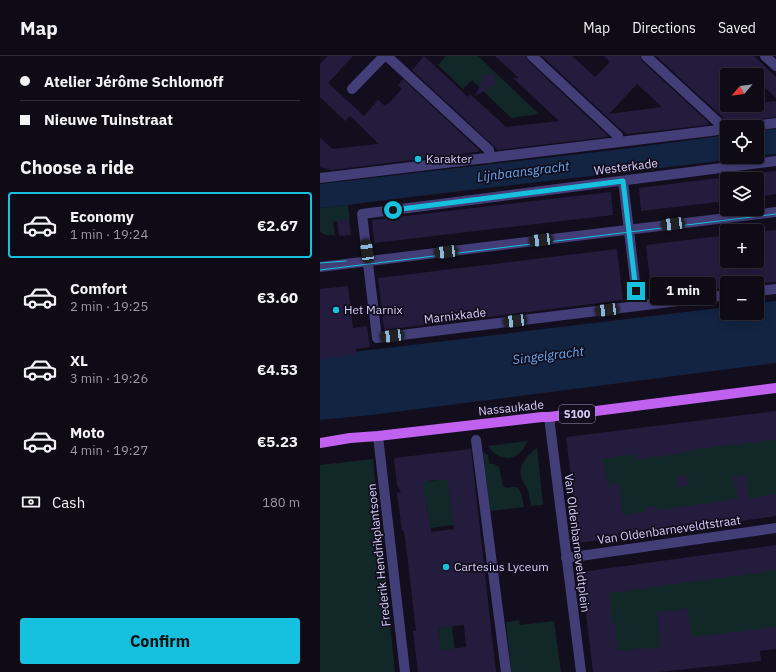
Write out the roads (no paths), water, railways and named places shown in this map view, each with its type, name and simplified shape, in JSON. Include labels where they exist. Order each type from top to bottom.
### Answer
[{"type":"main road","name":"Nassaukade","points":[[320,443],[350,438],[549,417],[776,388]]},
{"type":"street","points":[[352,89],[384,56]]},
{"type":"street","points":[[387,56],[489,150],[490,158]]},
{"type":"street","points":[[532,56],[618,136],[618,142]]},
{"type":"street","points":[[646,56],[720,124]]},
{"type":"street","points":[[765,56],[776,66]]},
{"type":"street","points":[[764,124],[776,123]]},
{"type":"street","points":[[320,178],[720,130]]},
{"type":"street","name":"Westerkade","points":[[368,262],[362,214],[776,161]]},
{"type":"street","points":[[623,181],[638,306]]},
{"type":"street","points":[[320,267],[776,212]]},
{"type":"street","name":"Marnixkade","points":[[368,262],[377,338],[720,296]]},
{"type":"street","points":[[764,290],[776,289]]},
{"type":"street","name":"Van Oldenbarneveldtplein","points":[[549,417],[581,672]]},
{"type":"street","name":"Frederik Hendrikplantsoen","points":[[378,436],[405,672]]},
{"type":"street","points":[[476,440],[506,672]]},
{"type":"street","name":"Van Oldenbarneveldtstraat","points":[[566,558],[776,528]]},
{"type":"water","points":[[776,129],[776,154],[764,155],[764,130]]},
{"type":"water","name":"Lijnbaansgracht","points":[[720,136],[720,161],[324,208],[320,207],[320,184],[623,149]]},
{"type":"water","name":"Singelgracht","points":[[776,301],[776,363],[371,415],[320,420],[320,356],[720,308],[720,320],[764,320],[764,302]]},
{"type":"tram line","points":[[320,270],[776,214]]},
{"type":"tram line","points":[[320,263],[346,261]]},
{"type":"place","name":"Karakter","points":[[418,159]]},
{"type":"place","name":"Het Marnix","points":[[336,310]]},
{"type":"place","name":"Cartesius Lyceum","points":[[446,567]]}]
